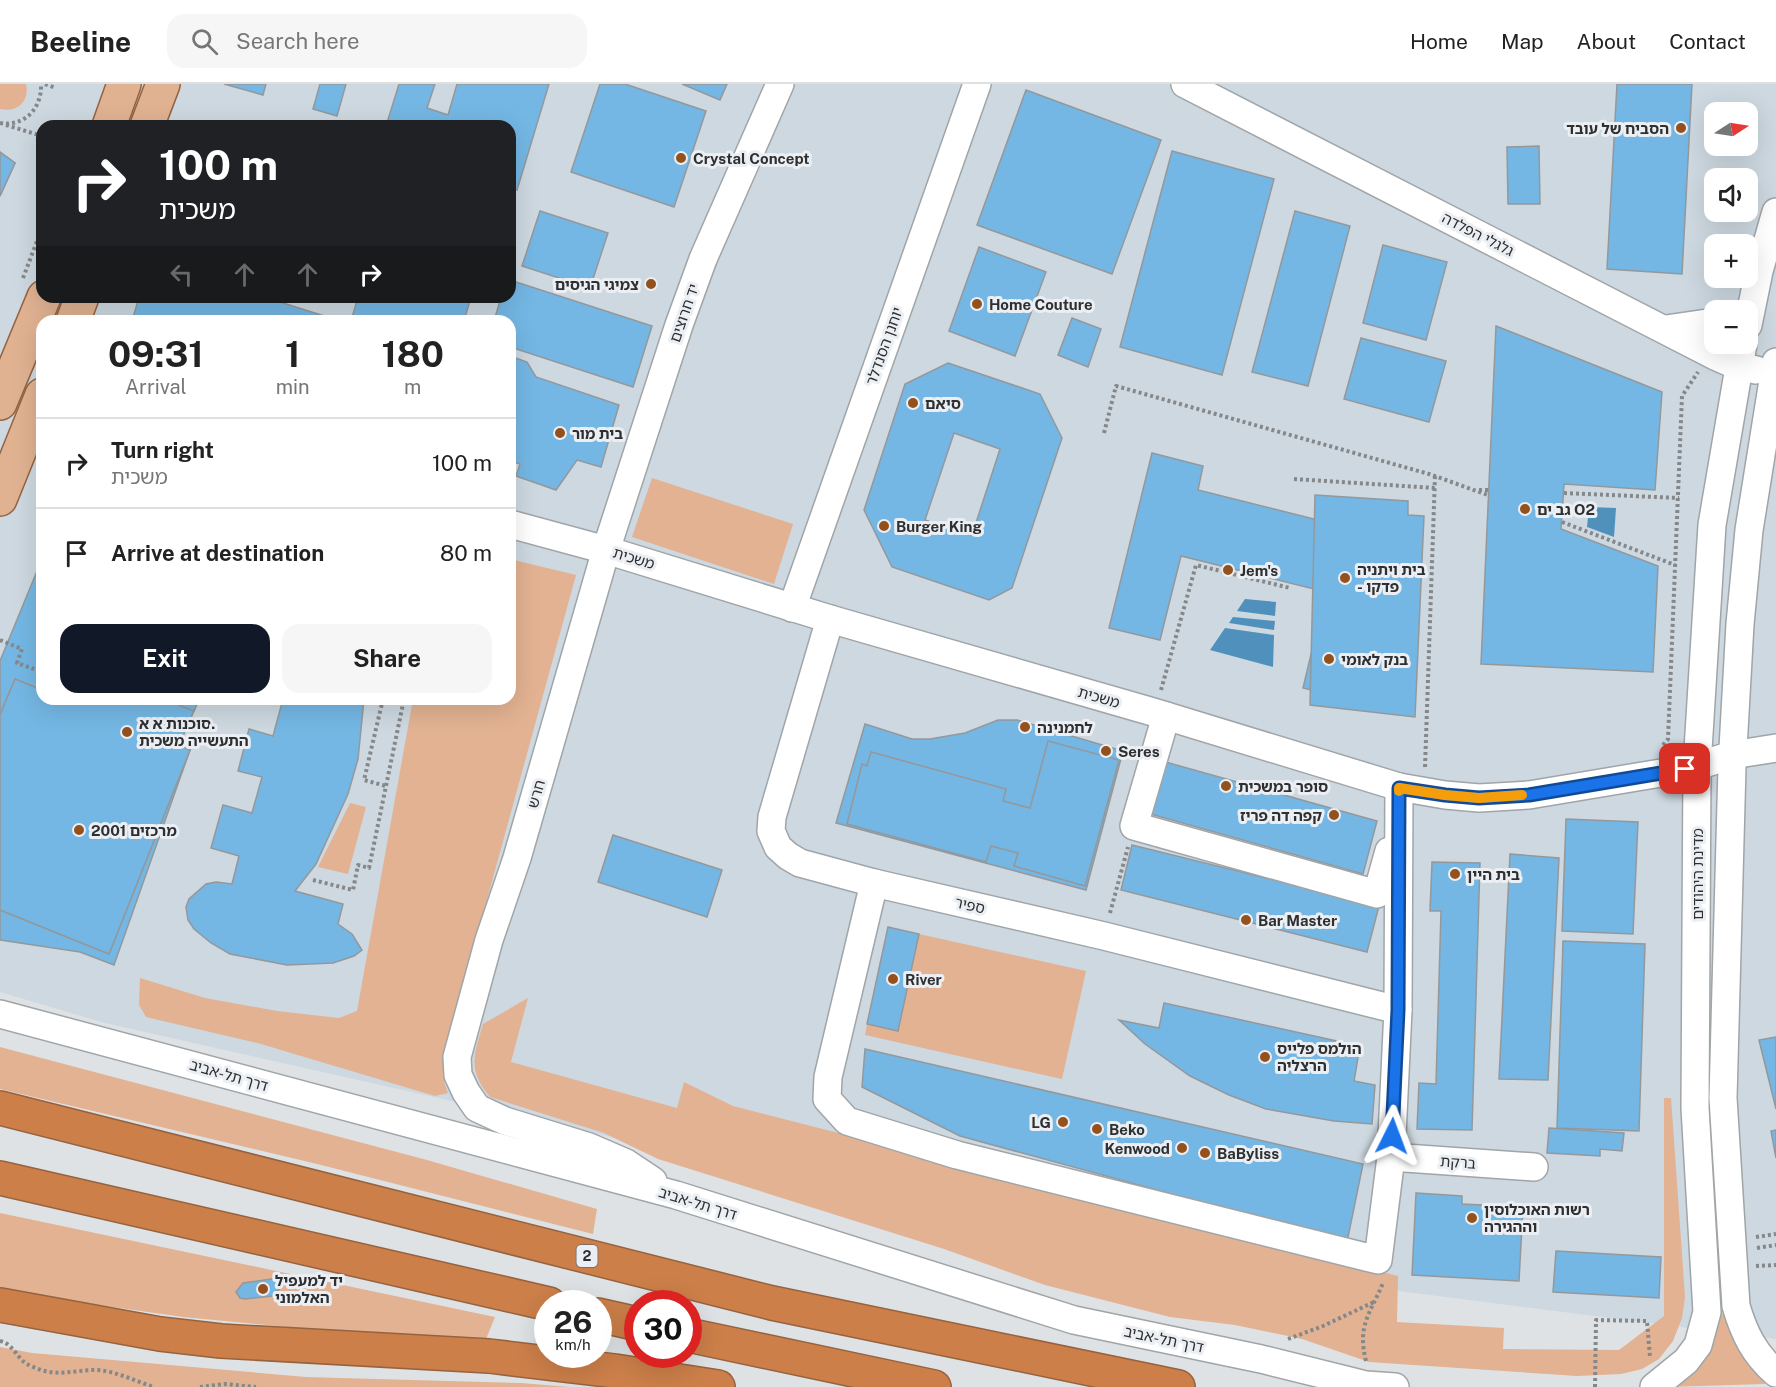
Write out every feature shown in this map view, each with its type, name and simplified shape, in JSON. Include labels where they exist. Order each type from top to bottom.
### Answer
[{"type":"highway","name":"2","points":[[0,1108],[772,1303],[1178,1387]]},
{"type":"highway","points":[[0,1179],[534,1301]]},
{"type":"highway","points":[[0,1305],[160,1334],[221,1341],[489,1356],[605,1369],[718,1387]]},
{"type":"highway","points":[[702,1338],[934,1387]]},
{"type":"main road","points":[[111,120],[124,84]]},
{"type":"main road","points":[[149,120],[163,84]]},
{"type":"main road","points":[[0,403],[36,332]]},
{"type":"main road","points":[[0,499],[36,410]]},
{"type":"main road","points":[[0,518],[36,466]]},
{"type":"street","name":"יד חרוצים","points":[[606,550],[679,325],[703,259],[780,84]]},
{"type":"street","name":"יוחנן הסנדלר","points":[[792,608],[977,84]]},
{"type":"street","name":"גלגלי הפלדה","points":[[1185,84],[1666,330],[1775,368]]},
{"type":"street","points":[[1747,300],[1759,271],[1776,212]]},
{"type":"street","points":[[1666,330],[1704,324]]},
{"type":"street","name":"מדינת היהודים","points":[[1654,1387],[1686,1361],[1698,1345],[1707,1312],[1695,1108],[1697,766],[1712,525],[1741,355]]},
{"type":"street","name":"מדינת היהודים","points":[[1775,368],[1749,530],[1740,624],[1732,760],[1723,1098],[1736,1306],[1750,1343],[1762,1361],[1776,1373]]},
{"type":"street","name":"משכית","points":[[516,526],[606,550],[830,619],[1163,706],[1399,800],[1445,795],[1467,797],[1529,795],[1732,760],[1776,748]]},
{"type":"street","name":"חרש","points":[[606,550],[517,858],[489,940],[457,1057],[458,1075],[477,1108],[505,1120],[589,1147],[626,1163],[676,1196]]},
{"type":"street","name":"ספיר","points":[[830,619],[772,817],[771,831],[778,847],[788,856],[800,863],[874,883],[1104,936],[1398,1010]]},
{"type":"street","points":[[1163,706],[1134,826],[1377,894],[1399,800]]},
{"type":"street","name":"משכית","points":[[1732,760],[1776,759]]},
{"type":"street","points":[[874,883],[828,1077],[827,1099],[847,1121],[957,1155],[1378,1260],[1391,1157],[1398,1010],[1399,800]]},
{"type":"street","name":"דרך תל-אביב","points":[[0,1014],[676,1196],[1074,1320],[1249,1357],[1366,1385],[1395,1387]]},
{"type":"street","name":"ברקת","points":[[1391,1157],[1533,1167]]},
{"type":"path","points":[[0,123],[17,123],[33,112],[41,93],[40,84]]},
{"type":"path","points":[[45,84],[56,88]]},
{"type":"path","points":[[0,123],[36,134]]},
{"type":"path","points":[[1663,746],[1668,738],[1682,396],[1701,367]]},
{"type":"path","points":[[1104,433],[1116,386],[1489,493]]},
{"type":"path","points":[[1425,767],[1435,476]]},
{"type":"path","points":[[1294,479],[1435,488]]},
{"type":"path","points":[[1563,494],[1678,498]]},
{"type":"path","points":[[1562,522],[1675,566]]},
{"type":"path","points":[[1163,706],[1196,565],[1290,588]]},
{"type":"path","points":[[0,640],[22,649],[17,663],[36,670]]},
{"type":"path","points":[[382,705],[364,780],[386,786]]},
{"type":"path","points":[[313,880],[353,890],[358,865],[369,868],[403,705]]},
{"type":"path","points":[[1114,900],[1134,826]]},
{"type":"path","points":[[1367,1365],[1362,1332],[1365,1320],[1384,1281]]},
{"type":"path","points":[[1284,1340],[1304,1334],[1374,1302]]},
{"type":"path","points":[[1595,1387],[1596,1320],[1647,1321],[1651,1360]]},
{"type":"path","points":[[0,1341],[6,1342],[25,1363],[42,1370],[59,1374],[96,1370],[115,1373],[129,1380],[154,1387]]},
{"type":"path","points":[[200,1387],[225,1384],[256,1387]]},
{"type":"shaded area","points":[[0,84],[1776,84],[1776,1339],[1156,1260],[105,1023],[0,992]]},
{"type":"shaded area","points":[[0,84],[26,84],[26,96],[21,104],[12,109],[0,109]]},
{"type":"shaded area","points":[[652,478],[793,524],[774,584],[632,537]]},
{"type":"shaded area","points":[[516,560],[576,575],[443,1060],[444,1082],[448,1093],[435,1096],[261,1044],[146,1017],[139,1005],[140,978],[205,998],[277,1011],[339,1018],[357,1011],[412,705],[516,705]]},
{"type":"shaded area","points":[[350,803],[366,807],[348,874],[318,867]]},
{"type":"shaded area","points":[[919,934],[1086,971],[1062,1079],[865,1035],[867,1024],[898,1031]]},
{"type":"shaded area","points":[[528,998],[511,1062],[677,1108],[684,1082],[733,1106],[1398,1276],[1397,1322],[1504,1328],[1503,1349],[1619,1350],[1664,1316],[1664,1098],[1671,1098],[1685,1297],[1682,1318],[1673,1341],[1659,1359],[1642,1369],[1621,1374],[1577,1376],[1369,1362],[1302,1339],[1235,1325],[1170,1317],[1045,1285],[944,1249],[658,1159],[604,1133],[490,1097],[475,1070],[475,1053],[483,1024]]},
{"type":"shaded area","points":[[0,1047],[427,1160],[597,1209],[593,1234],[317,1164],[0,1089]]},
{"type":"shaded area","points":[[0,1213],[495,1317],[486,1339],[298,1328],[183,1317],[0,1291]]},
{"type":"shaded area","points":[[1727,1313],[1737,1346],[1761,1373],[1765,1384],[1667,1387],[1715,1316]]},
{"type":"shaded area","points":[[0,1347],[32,1353],[306,1377],[521,1383],[569,1387],[0,1387]]},
{"type":"water","points":[[1589,507],[1616,508],[1614,537],[1587,527]]},
{"type":"water","points":[[1245,599],[1276,602],[1275,616],[1237,611]]},
{"type":"water","points":[[1233,617],[1275,621],[1274,630],[1229,623]]},
{"type":"water","points":[[1225,628],[1274,635],[1273,667],[1210,650]]},
{"type":"building","points":[[224,84],[266,84],[263,95]]},
{"type":"building","points":[[320,84],[346,84],[337,116],[313,109]]},
{"type":"building","points":[[399,84],[435,84],[427,108],[448,115],[457,84],[549,84],[517,190],[516,120],[388,120]]},
{"type":"building","points":[[600,84],[625,84],[706,111],[674,207],[571,172]]},
{"type":"building","points":[[682,84],[727,84],[720,100]]},
{"type":"building","points":[[1617,84],[1692,84],[1682,274],[1607,269]]},
{"type":"building","points":[[1026,90],[1161,140],[1112,274],[977,225]]},
{"type":"building","points":[[1539,146],[1540,204],[1508,204],[1507,147]]},
{"type":"building","points":[[1172,151],[1274,179],[1222,375],[1120,347]]},
{"type":"building","points":[[0,152],[15,163],[0,196]]},
{"type":"building","points":[[0,152],[15,163],[0,196]]},
{"type":"building","points":[[540,211],[608,233],[590,288],[522,266]]},
{"type":"building","points":[[1295,211],[1350,226],[1308,386],[1252,372]]},
{"type":"building","points":[[1383,245],[1447,262],[1426,340],[1363,323]]},
{"type":"building","points":[[979,247],[1046,272],[1015,356],[949,331]]},
{"type":"building","points":[[516,282],[652,326],[633,387],[516,349],[516,315],[496,315],[499,303],[516,303]]},
{"type":"building","points":[[137,303],[283,303],[321,315],[134,315]]},
{"type":"building","points":[[356,303],[469,303],[466,315],[353,315]]},
{"type":"building","points":[[1072,318],[1101,329],[1088,367],[1058,355]]},
{"type":"building","name":"גב ים O2","points":[[1496,326],[1662,392],[1655,490],[1564,484],[1561,529],[1658,566],[1653,672],[1481,664]]},
{"type":"building","points":[[1361,338],[1446,361],[1429,422],[1344,399]]},
{"type":"building","name":"בית מור","points":[[516,358],[527,362],[536,377],[619,405],[601,467],[577,460],[556,490],[516,476],[520,464],[516,463]]},
{"type":"building","points":[[948,363],[1040,394],[1062,438],[1012,588],[989,600],[892,567],[864,510],[905,384]],"holes":[[[954,433],[1000,449],[972,535],[925,520]]]},
{"type":"building","name":"בית ויתניה - פדקו","points":[[1152,453],[1203,466],[1198,490],[1410,543],[1406,560],[1422,564],[1409,619],[1391,614],[1369,704],[1303,688],[1326,592],[1181,556],[1160,640],[1109,628]]},
{"type":"building","points":[[1315,495],[1408,501],[1408,515],[1424,516],[1415,717],[1310,705]]},
{"type":"building","name":"מרכזים 2001","points":[[36,574],[36,705],[196,705],[179,745],[190,750],[114,965],[80,952],[0,940],[0,661]]},
{"type":"building","name":"מרכזים 2001","points":[[15,679],[36,688],[36,705],[79,705],[190,750],[109,954],[0,910],[0,715]],"holes":[[[48,745],[130,776],[90,883],[47,866],[43,842],[24,808]]]},
{"type":"building","name":"מרכזים 2001","points":[[15,679],[36,688],[36,705],[196,705],[179,745],[190,750],[109,954],[0,910],[0,715]]},
{"type":"building","points":[[178,705],[196,705],[194,711]]},
{"type":"building","points":[[281,705],[363,705],[358,759],[348,794],[316,864],[295,891],[343,904],[338,924],[352,934],[362,950],[354,956],[333,963],[287,965],[230,954],[211,943],[194,929],[188,920],[186,907],[189,899],[206,884],[216,882],[232,884],[239,856],[211,848],[223,805],[252,813],[262,777],[238,771],[249,729],[273,736]]},
{"type":"building","points":[[998,720],[1017,720],[1123,751],[1086,890],[836,823],[865,724],[912,739],[930,739],[965,733]]},
{"type":"building","points":[[1048,741],[1119,760],[1085,886],[1014,866],[1018,853],[991,846],[986,862],[847,824],[862,764],[867,766],[871,752],[1006,789],[1003,801],[1030,808]]},
{"type":"building","points":[[1162,761],[1377,821],[1363,874],[1147,813]]},
{"type":"building","points":[[1566,819],[1638,822],[1633,934],[1562,931]]},
{"type":"building","points":[[613,835],[722,870],[707,917],[598,882]]},
{"type":"building","points":[[1132,845],[1379,906],[1367,952],[1121,890]]},
{"type":"building","points":[[1510,854],[1559,858],[1548,1080],[1499,1079]]},
{"type":"building","points":[[1432,862],[1480,863],[1472,1130],[1417,1129],[1419,1083],[1436,1084],[1441,911],[1430,911]]},
{"type":"building","name":"River","points":[[888,927],[919,934],[898,1031],[867,1024]]},
{"type":"building","points":[[1563,941],[1645,944],[1639,1131],[1557,1128]]},
{"type":"building","points":[[1164,1003],[1360,1046],[1354,1081],[1375,1085],[1372,1124],[1334,1121],[1266,1109],[1229,1095],[1190,1076],[1145,1044],[1119,1020],[1159,1028]]},
{"type":"building","points":[[1776,1037],[1776,1109],[1759,1040]]},
{"type":"building","points":[[865,1049],[1363,1164],[1347,1242],[960,1136],[862,1087]]},
{"type":"building","points":[[1549,1128],[1624,1133],[1622,1151],[1600,1149],[1600,1156],[1547,1153]]},
{"type":"building","points":[[1776,1130],[1776,1158],[1771,1131]]},
{"type":"building","points":[[1416,1193],[1462,1196],[1462,1204],[1523,1207],[1519,1281],[1412,1275]]},
{"type":"building","points":[[1556,1251],[1661,1257],[1659,1298],[1553,1292]]},
{"type":"building","points":[[272,1279],[283,1285],[273,1296],[245,1299],[240,1298],[236,1292],[243,1283]]},
{"type":"slow traffic","points":[[1399,791],[1399,788],[1479,798],[1522,795]]},
{"type":"place","name":"הסביח של עובד","points":[[1681,128]]},
{"type":"place","name":"Crystal Concept","points":[[681,158]]},
{"type":"place","name":"צמיגי הגיסים","points":[[651,284]]},
{"type":"place","name":"Home Couture","points":[[977,304]]},
{"type":"place","name":"סיאם","points":[[913,403]]},
{"type":"place","name":"בית מור","points":[[560,433]]},
{"type":"place","name":"גב ים O2","points":[[1525,509]]},
{"type":"place","name":"Burger King","points":[[884,526]]},
{"type":"place","name":"Jem's","points":[[1228,570]]},
{"type":"place","name":"בית ויתניה - פדקו","points":[[1345,578]]},
{"type":"place","name":"בנק לאומי","points":[[1329,659]]},
{"type":"place","name":"לחמנינה","points":[[1025,727]]},
{"type":"place","name":"סוכנות א א. התעשייה משכית","points":[[127,732]]},
{"type":"place","name":"Seres","points":[[1106,751]]},
{"type":"place","name":"סופר במשכית","points":[[1226,786]]},
{"type":"place","name":"קפה דה פריז","points":[[1334,815]]},
{"type":"place","name":"מרכזים 2001","points":[[79,830]]},
{"type":"place","name":"בית היין","points":[[1455,874]]},
{"type":"place","name":"Bar Master","points":[[1246,920]]},
{"type":"place","name":"River","points":[[893,979]]},
{"type":"place","name":"הולמס פלייס הרצליה","points":[[1265,1057]]},
{"type":"place","name":"LG","points":[[1063,1122]]},
{"type":"place","name":"Beko","points":[[1097,1129]]},
{"type":"place","name":"Kenwood","points":[[1182,1148]]},
{"type":"place","name":"BaByliss","points":[[1205,1153]]},
{"type":"place","name":"רשות האוכלוסין וההגירה","points":[[1472,1218]]},
{"type":"place","name":"יד למעפיל האלמוני","points":[[263,1289]]},
{"type":"route","points":[[1392,1136],[1398,1010],[1399,788],[1479,798],[1529,795],[1685,769]]}]
